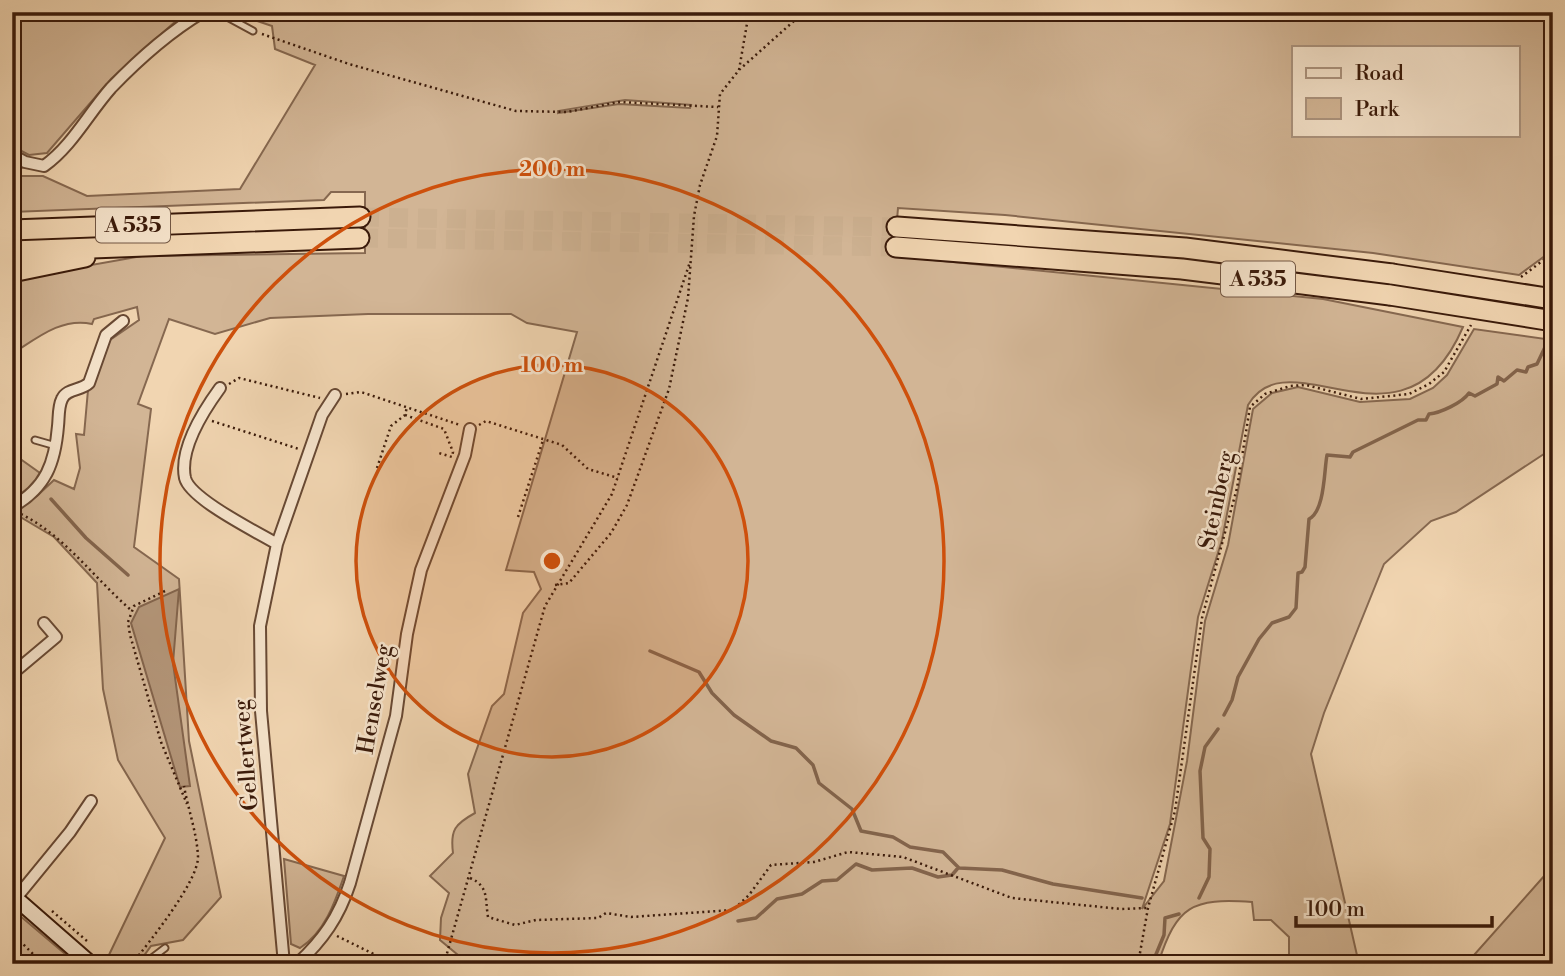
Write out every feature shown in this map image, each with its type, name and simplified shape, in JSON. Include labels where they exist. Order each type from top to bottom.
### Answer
[{"type":"highway","name":"A 535","points":[[12,230],[359,217]]},
{"type":"highway","name":"A 535","points":[[897,227],[1185,248],[1392,274],[1553,299]]},
{"type":"highway","name":"A 535","points":[[12,251],[359,238]]},
{"type":"highway","points":[[12,272],[122,245]]},
{"type":"highway","name":"A 535","points":[[896,247],[1182,270],[1390,295],[1553,321]]},
{"type":"street","points":[[12,155],[24,162],[44,166],[58,156],[112,87],[185,23],[203,12]]},
{"type":"street","points":[[14,510],[43,483],[56,446],[62,400],[68,392],[89,383],[109,330],[123,321]]},
{"type":"street","points":[[220,388],[199,416],[185,460],[185,480],[198,496],[277,544]]},
{"type":"street","name":"Gellertweg","points":[[284,964],[259,670],[260,626],[277,544],[322,415],[333,398]]},
{"type":"street","name":"Henselweg","points":[[297,964],[328,931],[342,908],[388,749],[421,570],[465,455],[470,429]]},
{"type":"street","points":[[12,674],[56,637],[44,622]]},
{"type":"street","points":[[91,800],[70,832],[14,896],[92,964]]},
{"type":"lane","points":[[218,12],[253,31]]},
{"type":"lane","points":[[35,440],[56,446]]},
{"type":"lane","points":[[144,964],[165,948]]},
{"type":"path","points":[[738,70],[749,12]]},
{"type":"path","points":[[555,585],[569,583],[611,533],[627,505],[669,388],[685,317],[701,185],[717,136],[720,94],[738,70],[804,12]]},
{"type":"path","points":[[253,31],[349,64],[516,111],[567,112],[619,102],[718,107]]},
{"type":"path","points":[[1515,282],[1553,253]]},
{"type":"path","points":[[444,964],[545,606],[555,585],[595,526],[618,478],[690,262]]},
{"type":"path","name":"Steinberg","points":[[1138,964],[1149,908],[1175,811],[1202,618],[1237,488],[1250,407],[1265,394],[1290,386],[1306,385],[1361,399],[1409,394],[1429,384],[1444,372],[1478,318]]},
{"type":"path","points":[[220,388],[239,378],[333,398]]},
{"type":"path","points":[[361,392],[448,420]]},
{"type":"path","points":[[377,468],[391,426],[405,415],[407,407]]},
{"type":"path","points":[[405,415],[444,429],[453,452],[452,457],[439,453]]},
{"type":"path","points":[[199,416],[309,452]]},
{"type":"path","points":[[486,421],[562,445],[588,469],[618,478]]},
{"type":"path","points":[[518,517],[543,439]]},
{"type":"path","points":[[14,510],[55,536],[101,585],[131,610]]},
{"type":"path","points":[[131,610],[165,591]]},
{"type":"path","points":[[131,610],[128,628],[142,678],[173,776],[187,804]]},
{"type":"path","points":[[132,964],[187,888],[196,870],[197,848],[184,786]]},
{"type":"path","points":[[470,878],[486,890],[488,917],[516,925],[536,920],[598,918],[606,913],[631,917],[733,910],[749,895],[771,865],[814,862],[848,852],[903,857],[1012,898],[1121,909],[1149,908]]},
{"type":"path","points":[[328,931],[394,964]]},
{"type":"path","points":[[12,933],[43,964]]},
{"type":"green space","points":[[12,12],[186,12],[111,79],[47,153],[29,155],[12,146]]},
{"type":"green space","points":[[231,12],[1553,12],[1553,250],[1519,275],[1373,253],[1005,215],[898,208],[894,256],[1323,299],[1463,327],[1439,367],[1410,387],[1380,394],[1291,382],[1267,387],[1248,405],[1222,540],[1198,617],[1170,824],[1142,909],[1164,881],[1187,761],[1205,621],[1228,545],[1253,409],[1272,393],[1298,387],[1360,402],[1410,399],[1433,388],[1447,375],[1474,329],[1553,340],[1553,448],[1456,512],[1431,521],[1384,564],[1324,713],[1311,754],[1359,964],[1289,964],[1289,937],[1271,920],[1254,920],[1252,902],[1232,901],[1201,904],[1180,917],[1172,929],[1158,964],[451,964],[453,960],[464,960],[440,940],[441,918],[449,893],[430,876],[453,853],[452,839],[455,828],[475,813],[468,774],[492,706],[504,694],[523,613],[541,589],[534,572],[506,570],[577,332],[527,323],[511,314],[368,314],[270,318],[215,334],[169,319],[138,404],[151,409],[134,547],[179,579],[189,741],[221,897],[183,940],[151,946],[138,964],[113,964],[108,957],[165,838],[118,760],[103,689],[97,583],[54,537],[12,512],[37,496],[54,480],[74,489],[80,468],[76,434],[84,435],[88,390],[110,340],[139,320],[137,307],[94,319],[92,324],[70,323],[50,330],[12,354],[12,279],[142,256],[365,253],[365,192],[331,192],[324,200],[12,212],[12,176],[43,176],[87,196],[240,189],[315,65],[275,49],[272,26]],"holes":[[[625,100],[691,105],[690,108],[619,104],[558,113]]]},
{"type":"green space","points":[[12,453],[40,473],[40,481],[12,504]]},
{"type":"green space","points":[[284,859],[344,876],[323,925],[300,948],[291,944]]},
{"type":"green space","points":[[1553,866],[1553,964],[1466,964]]},
{"type":"green space","points":[[12,909],[77,964],[12,964]]},
{"type":"shaded area","points":[[179,589],[173,663],[190,786],[180,787],[131,623],[139,607]]},
{"type":"waterway","points":[[1224,715],[1232,700],[1238,677],[1259,639],[1272,623],[1289,617],[1296,608],[1298,573],[1305,567],[1309,519],[1314,515],[1321,499],[1327,455],[1350,457],[1353,452],[1418,420],[1426,420],[1429,414],[1450,407],[1469,393],[1475,396],[1497,384],[1498,377],[1504,381],[1517,370],[1526,372],[1528,367],[1537,364],[1546,345]]},
{"type":"waterway","points":[[12,463],[20,470]]},
{"type":"waterway","points":[[51,499],[86,538],[128,575]]},
{"type":"waterway","points":[[650,651],[699,672],[712,693],[734,715],[771,741],[796,748],[813,765],[819,783],[852,809],[861,831],[893,837],[910,847],[943,852],[959,868],[1002,870],[1053,884],[1142,898]]},
{"type":"waterway","points":[[1199,898],[1209,877],[1210,849],[1203,838],[1200,771],[1205,747],[1218,729]]},
{"type":"waterway","points":[[738,921],[756,918],[777,899],[802,894],[822,881],[837,880],[856,864],[872,870],[912,868],[938,877],[952,875],[958,868]]},
{"type":"waterway","points":[[1152,964],[1164,935],[1165,918],[1179,914]]},
{"type":"tunnel","points":[[360,217],[897,227]]},
{"type":"tunnel","points":[[359,238],[896,247]]}]
